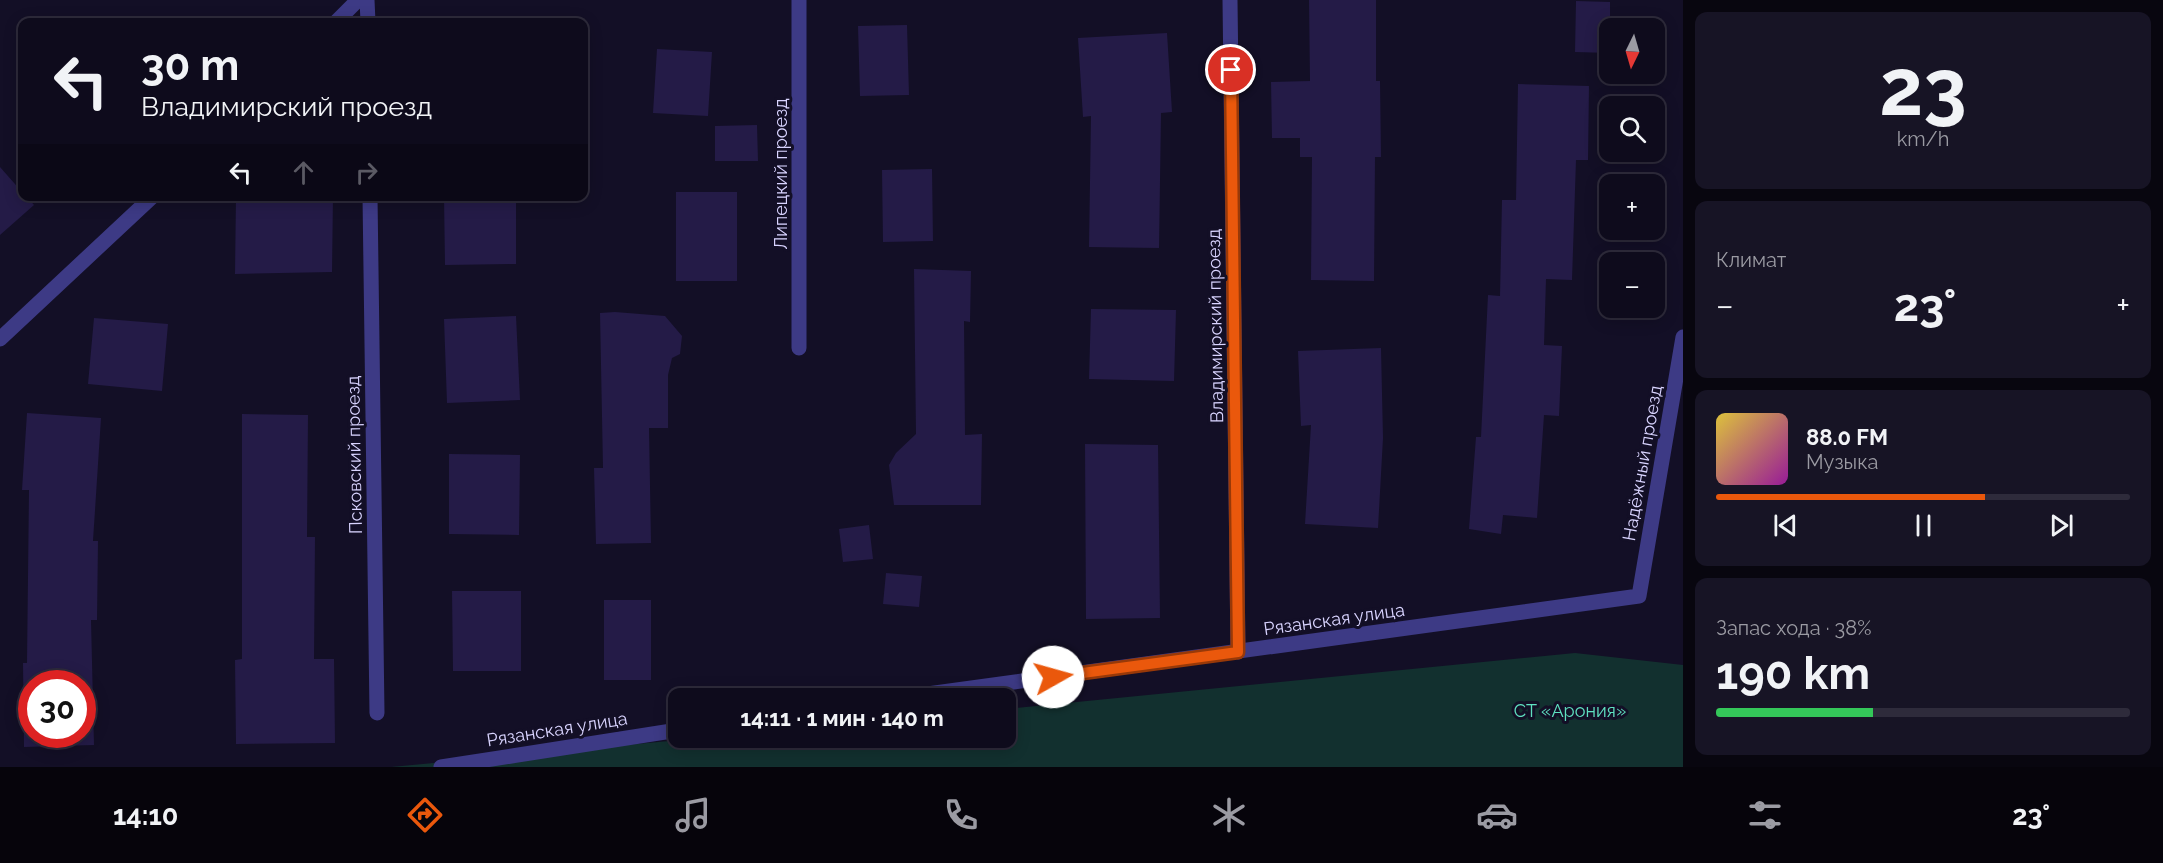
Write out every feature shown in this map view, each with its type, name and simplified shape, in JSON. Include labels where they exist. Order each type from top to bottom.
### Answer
[{"type":"street","points":[[340,18],[358,0]]},
{"type":"street","points":[[367,0],[368,18]]},
{"type":"street","name":"Липецкий проезд","points":[[799,0],[799,348]]},
{"type":"street","name":"Владимирский проезд","points":[[1230,0],[1238,652]]},
{"type":"street","points":[[0,339],[148,201]]},
{"type":"street","name":"Псковский проезд","points":[[370,201],[377,713]]},
{"type":"street","name":"Надёжный проезд","points":[[1640,596],[1683,337]]},
{"type":"street","name":"Рязанская улица","points":[[972,688],[1640,596]]},
{"type":"street","name":"Рязанская улица","points":[[441,767],[668,732]]},
{"type":"green space","name":"СТ «Арония»","points":[[1575,653],[1683,665],[1683,767],[391,767],[668,741],[668,748],[1016,748],[1016,708]]},
{"type":"building","points":[[1309,0],[1376,0],[1376,81],[1380,81],[1381,157],[1375,157],[1374,281],[1311,280],[1312,157],[1300,157],[1300,138],[1272,138],[1271,82],[1310,81]]},
{"type":"building","points":[[1576,1],[1610,2],[1610,18],[1599,18],[1599,53],[1575,52]]},
{"type":"building","points":[[907,25],[909,95],[860,96],[858,26]]},
{"type":"building","points":[[1167,33],[1172,112],[1161,113],[1159,248],[1089,247],[1091,116],[1083,117],[1078,38]]},
{"type":"building","points":[[657,49],[712,52],[708,116],[653,113]]},
{"type":"building","points":[[1518,84],[1589,86],[1588,160],[1576,160],[1572,280],[1546,279],[1544,345],[1562,346],[1559,416],[1544,415],[1537,518],[1503,515],[1501,534],[1469,529],[1476,437],[1481,437],[1488,295],[1500,296],[1502,200],[1516,200]]},
{"type":"building","points":[[757,125],[758,161],[715,161],[715,126]]},
{"type":"building","points":[[0,167],[18,187],[18,201],[30,201],[34,205],[0,235]]},
{"type":"building","points":[[932,169],[933,241],[883,242],[882,170]]},
{"type":"building","points":[[676,192],[737,192],[737,281],[676,281]]},
{"type":"building","points":[[236,201],[333,201],[332,272],[235,274]]},
{"type":"building","points":[[444,201],[516,201],[516,264],[445,265]]},
{"type":"building","points":[[914,269],[971,271],[970,322],[964,321],[965,435],[982,434],[981,505],[894,505],[889,465],[896,453],[916,434]]},
{"type":"building","points":[[1091,309],[1176,310],[1174,381],[1089,379]]},
{"type":"building","points":[[600,313],[665,316],[682,336],[680,354],[672,358],[668,375],[668,428],[649,428],[651,543],[596,544],[594,468],[603,468]]},
{"type":"building","points":[[516,316],[520,400],[447,403],[444,319]]},
{"type":"building","points":[[94,318],[168,324],[162,391],[88,384]]},
{"type":"building","points":[[1381,348],[1383,438],[1378,528],[1305,524],[1311,425],[1301,426],[1298,351]]},
{"type":"building","points":[[27,413],[101,418],[93,541],[98,541],[97,620],[91,620],[92,670],[23,670],[23,663],[27,663],[29,490],[22,490]]},
{"type":"building","points":[[242,414],[308,415],[307,537],[315,537],[314,659],[334,659],[335,743],[236,744],[235,660],[242,659]]},
{"type":"building","points":[[1085,444],[1158,445],[1160,618],[1086,619]]},
{"type":"building","points":[[449,454],[520,455],[519,535],[449,534]]},
{"type":"building","points":[[869,525],[873,559],[843,562],[839,529]]},
{"type":"building","points":[[886,573],[922,576],[919,607],[883,604]]},
{"type":"building","points":[[452,591],[521,591],[521,671],[453,671]]},
{"type":"building","points":[[604,600],[651,600],[651,680],[604,680]]},
{"type":"route","points":[[1053,677],[1238,652],[1231,70]]}]
